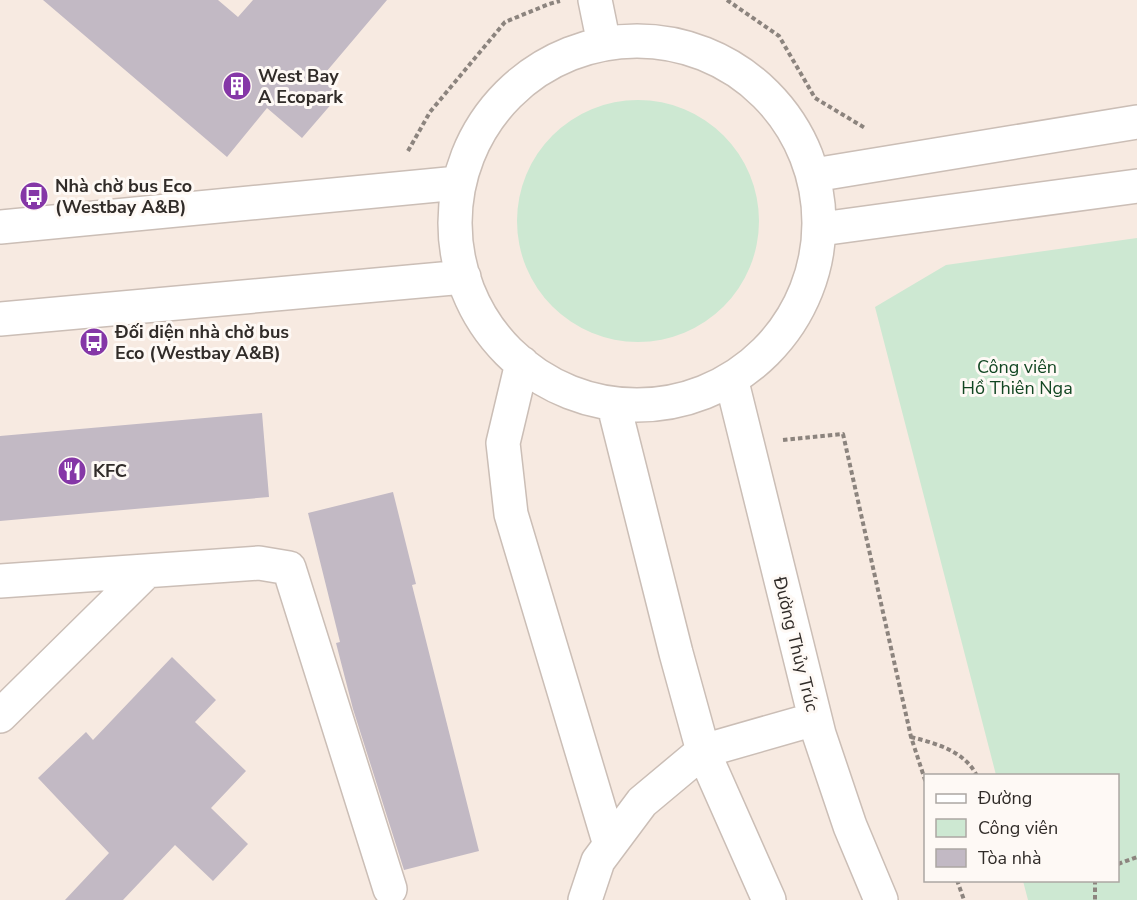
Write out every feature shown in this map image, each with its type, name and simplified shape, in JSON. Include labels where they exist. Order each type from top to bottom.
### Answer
[{"type":"street","points":[[595,0],[604,44]]},
{"type":"street","points":[[634,38],[693,47],[748,75],[789,119],[814,175],[821,229],[808,289],[777,342],[732,382],[675,404],[614,406],[556,388],[507,352],[471,302],[455,244],[458,183],[482,126],[521,80],[573,50],[634,38]]},
{"type":"street","points":[[814,175],[1137,122]]},
{"type":"street","points":[[0,227],[458,183]]},
{"type":"street","points":[[821,229],[1137,186]]},
{"type":"street","points":[[0,319],[464,277]]},
{"type":"street","points":[[522,363],[503,443],[511,514],[610,845]]},
{"type":"street","name":"Đường Thủy Trúc","points":[[732,382],[815,719],[850,826],[881,900]]},
{"type":"street","points":[[614,406],[703,751],[769,900]]},
{"type":"street","points":[[0,581],[259,563],[290,568],[390,889]]},
{"type":"street","points":[[0,716],[147,571]]},
{"type":"street","points":[[585,900],[598,861],[642,802],[703,751],[815,719]]},
{"type":"path","points":[[407,153],[430,112],[505,22],[549,4],[566,0]]},
{"type":"path","points":[[727,0],[779,36],[815,98],[871,131]]},
{"type":"path","points":[[746,442],[843,434],[911,737],[924,777]]},
{"type":"path","points":[[911,737],[944,746],[973,767],[975,774]]},
{"type":"path","points":[[1119,864],[1137,856]]},
{"type":"path","points":[[958,882],[964,900]]},
{"type":"path","points":[[1095,882],[1095,900]]},
{"type":"green space","points":[[626,100],[650,100],[673,105],[695,114],[724,135],[739,154],[750,175],[757,197],[759,221],[757,245],[750,267],[739,288],[724,307],[695,328],[673,337],[650,342],[626,342],[603,337],[581,328],[561,315],[544,298],[531,278],[522,256],[517,233],[517,209],[522,186],[531,164],[544,144],[561,127],[581,114],[603,105]]},
{"type":"green space","name":"Công viên Hồ Thiên Nga","points":[[1137,238],[1137,900],[1028,900],[1023,882],[1119,882],[1119,774],[996,774],[875,307],[946,265]]},
{"type":"building","name":"West Bay A Ecopark","points":[[43,0],[218,0],[238,17],[253,0],[387,0],[321,78],[340,94],[302,138],[267,108],[227,157]]},
{"type":"building","points":[[262,413],[269,497],[0,521],[0,436]]},
{"type":"building","points":[[393,492],[416,584],[412,585],[479,851],[404,870],[353,709],[336,643],[340,642],[308,513]]},
{"type":"building","points":[[172,657],[216,700],[195,722],[246,771],[211,808],[248,844],[213,881],[175,845],[123,900],[65,900],[109,853],[38,778],[86,732],[93,740]]},
{"type":"place","name":"West Bay A Ecopark","points":[[237,86]]},
{"type":"place","name":"Nhà chờ bus Eco (Westbay A&B)","points":[[34,196]]},
{"type":"place","name":"Đối diện nhà chờ bus Eco (Westbay A&B)","points":[[94,342]]},
{"type":"place","name":"KFC","points":[[72,471]]}]
